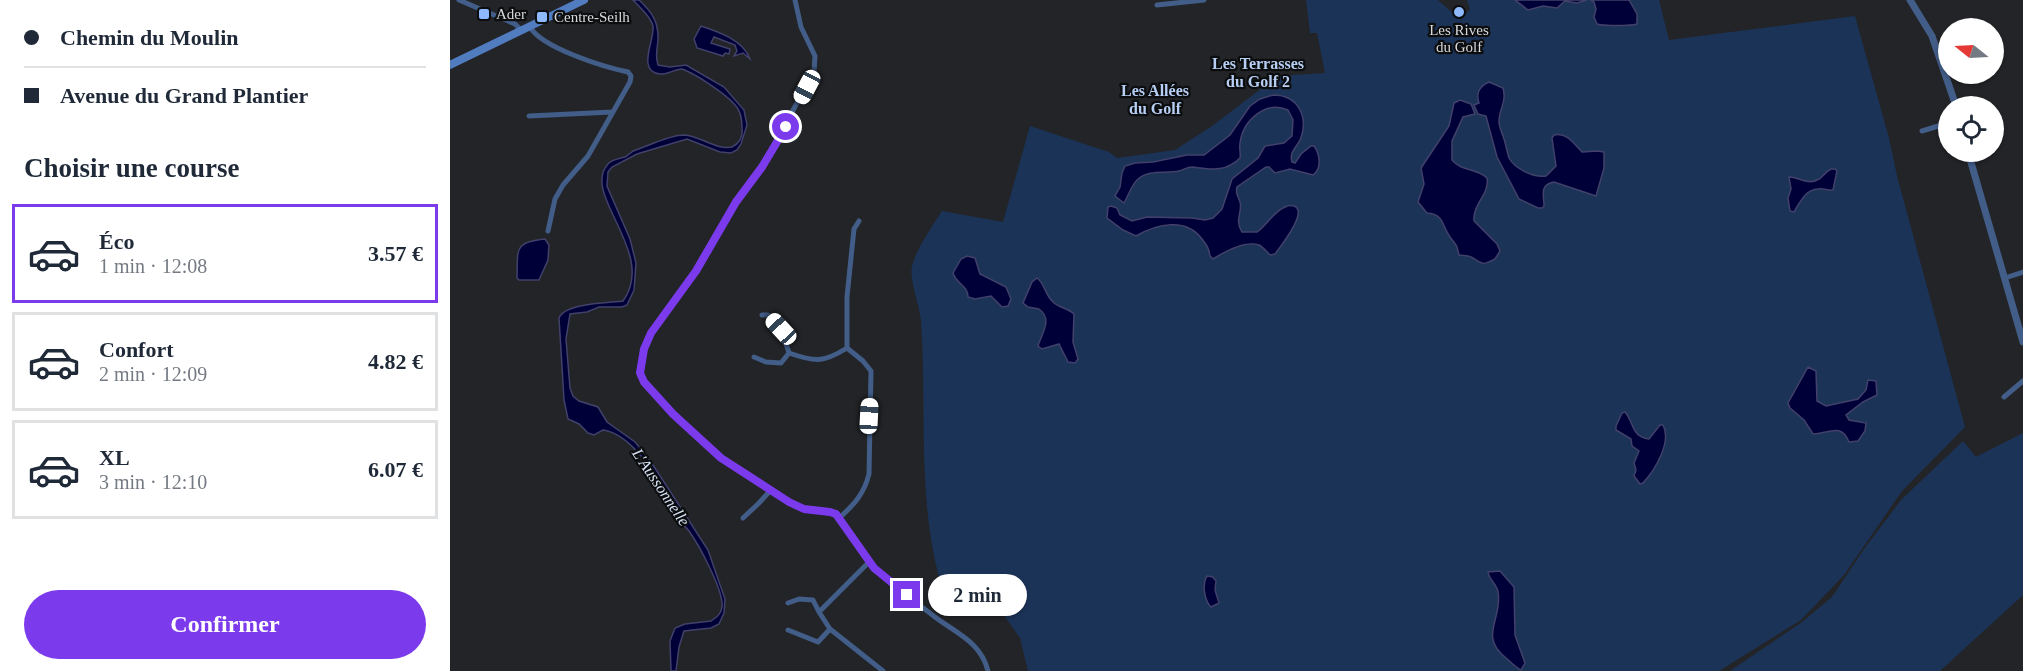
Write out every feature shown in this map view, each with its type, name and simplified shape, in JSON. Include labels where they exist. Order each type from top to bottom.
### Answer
[{"type":"main road","points":[[450,65],[584,0]]},
{"type":"street","points":[[795,0],[801,27],[815,57],[814,72],[762,167],[736,202],[696,271],[651,333],[644,349],[640,373],[644,382],[673,414],[721,458],[770,491],[804,509],[836,514],[874,568],[937,618],[965,636],[986,660],[988,671]]},
{"type":"street","points":[[1157,5],[1203,0]]},
{"type":"street","points":[[1910,0],[1932,36],[1953,96]]},
{"type":"street","points":[[463,1],[518,25],[520,29],[515,33]]},
{"type":"street","points":[[530,27],[535,34],[577,57],[630,74],[630,82],[588,156],[563,185],[555,199],[548,231]]},
{"type":"street","points":[[529,116],[612,112]]},
{"type":"street","points":[[1922,131],[1938,126]]},
{"type":"street","points":[[1971,162],[2023,342]]},
{"type":"street","points":[[847,348],[847,297],[854,229],[860,220]]},
{"type":"street","points":[[2005,278],[2023,272]]},
{"type":"street","points":[[762,315],[768,315],[781,329],[789,353]]},
{"type":"street","points":[[838,519],[859,499],[869,474],[871,371],[847,348]]},
{"type":"street","points":[[789,353],[810,360],[830,358],[847,348]]},
{"type":"street","points":[[754,357],[766,362],[781,363],[789,353]]},
{"type":"street","points":[[2004,397],[2023,381]]},
{"type":"street","points":[[743,518],[770,491]]},
{"type":"street","points":[[819,612],[870,561]]},
{"type":"street","points":[[788,603],[799,599],[813,600],[830,629],[883,671]]},
{"type":"street","points":[[788,630],[818,642],[830,629]]},
{"type":"shaded area","points":[[633,0],[639,0],[644,4],[656,23],[658,65],[670,67],[686,65],[724,87],[744,110],[747,125],[741,144],[731,153],[720,152],[687,139],[637,154],[612,167],[608,172],[607,186],[630,239],[636,263],[634,290],[627,305],[622,307],[599,307],[587,312],[570,314],[566,339],[570,388],[573,396],[579,401],[598,407],[607,422],[635,442],[651,462],[708,550],[725,599],[724,613],[719,624],[711,628],[684,631],[676,671],[671,671],[670,641],[675,628],[685,624],[711,621],[717,617],[722,607],[719,590],[699,547],[687,528],[672,514],[668,498],[642,456],[613,433],[603,430],[594,435],[568,419],[564,400],[559,318],[570,309],[623,301],[631,283],[631,264],[626,244],[603,191],[602,177],[608,164],[634,151],[678,135],[690,136],[720,147],[732,147],[740,139],[742,123],[739,111],[734,104],[721,92],[696,76],[682,69],[663,74],[653,72],[648,61],[653,32],[652,22]]},
{"type":"shaded area","points":[[1306,0],[1438,0],[1461,20],[1470,9],[1467,0],[1659,0],[1669,40],[1855,16],[1965,427],[1902,491],[1844,575],[1801,620],[1719,671],[1028,671],[1020,638],[1001,611],[939,577],[932,546],[925,482],[921,321],[911,272],[917,253],[934,223],[942,211],[1003,222],[1030,126],[1109,152],[1117,158],[1175,150],[1212,126],[1278,76],[1325,73],[1317,33],[1310,33]]},
{"type":"shaded area","points":[[1515,0],[1587,0],[1577,3],[1565,1],[1557,8],[1543,6],[1528,10]]},
{"type":"shaded area","points":[[1591,0],[1629,0],[1637,14],[1637,24],[1617,26],[1597,24],[1594,17],[1596,9]]},
{"type":"shaded area","points":[[701,26],[723,34],[736,42],[747,52],[750,59],[743,53],[734,56],[737,51],[735,45],[714,37],[711,43],[730,49],[729,54],[725,53],[723,56],[697,48],[694,39]]},
{"type":"shaded area","points":[[1489,82],[1503,88],[1504,97],[1499,123],[1512,162],[1531,174],[1546,176],[1556,166],[1552,138],[1554,135],[1563,135],[1582,152],[1604,152],[1604,168],[1596,196],[1554,182],[1544,188],[1542,208],[1519,199],[1497,157],[1486,116],[1478,114],[1474,105],[1479,103],[1478,93],[1481,88]]},
{"type":"shaded area","points":[[1273,95],[1282,96],[1295,103],[1302,116],[1302,132],[1292,153],[1292,162],[1295,163],[1311,146],[1314,146],[1319,157],[1318,169],[1313,175],[1290,169],[1275,173],[1266,167],[1237,187],[1241,205],[1239,224],[1242,232],[1257,232],[1277,212],[1286,207],[1293,206],[1298,209],[1296,222],[1275,254],[1270,255],[1259,245],[1247,244],[1213,259],[1202,239],[1188,228],[1180,225],[1162,226],[1136,236],[1107,218],[1108,207],[1111,206],[1117,208],[1120,215],[1132,221],[1147,217],[1205,220],[1213,218],[1222,209],[1232,179],[1258,158],[1265,146],[1284,143],[1292,136],[1293,120],[1288,110],[1272,108],[1257,114],[1242,135],[1240,158],[1229,166],[1217,169],[1190,167],[1179,171],[1147,174],[1136,181],[1124,203],[1115,196],[1120,187],[1125,166],[1187,155],[1204,155],[1230,135],[1250,106],[1260,99]]},
{"type":"shaded area","points":[[1460,100],[1471,104],[1475,114],[1463,117],[1452,141],[1452,160],[1487,178],[1486,189],[1474,215],[1474,221],[1497,244],[1500,251],[1495,259],[1486,263],[1470,256],[1459,255],[1456,245],[1440,218],[1427,213],[1418,202],[1424,184],[1421,168],[1449,126],[1454,103]]},
{"type":"shaded area","points":[[1831,169],[1837,171],[1833,190],[1810,191],[1794,212],[1790,211],[1789,177],[1811,182],[1821,178]]},
{"type":"shaded area","points":[[545,239],[549,245],[548,260],[539,280],[519,280],[517,261],[519,249],[527,242]]},
{"type":"shaded area","points":[[967,256],[975,258],[980,274],[1006,287],[1011,299],[1008,306],[1002,307],[991,296],[975,299],[968,297],[966,290],[953,273],[961,259]]},
{"type":"shaded area","points":[[1037,278],[1053,302],[1074,314],[1073,342],[1078,359],[1075,363],[1068,362],[1059,344],[1042,349],[1038,346],[1046,322],[1045,317],[1039,309],[1028,307],[1023,303],[1032,282]]},
{"type":"shaded area","points":[[1808,367],[1816,371],[1817,401],[1826,406],[1858,399],[1866,390],[1868,380],[1876,381],[1877,395],[1846,415],[1849,420],[1866,423],[1865,431],[1858,441],[1849,442],[1842,432],[1834,430],[1813,434],[1804,420],[1790,408],[1788,403]]},
{"type":"shaded area","points":[[1625,412],[1636,432],[1643,438],[1649,439],[1660,425],[1663,425],[1665,432],[1661,455],[1648,477],[1640,484],[1634,476],[1636,470],[1634,463],[1639,451],[1632,446],[1631,439],[1616,430],[1622,413]]},
{"type":"shaded area","points":[[2023,433],[2023,595],[1940,671],[1730,671],[1802,622],[1832,597],[1901,500],[1963,441],[1976,457]]},
{"type":"shaded area","points":[[1500,571],[1514,587],[1515,635],[1525,663],[1521,670],[1498,650],[1492,635],[1499,602],[1498,592],[1488,572]]},
{"type":"shaded area","points":[[1207,576],[1213,577],[1216,581],[1215,590],[1219,603],[1211,607],[1204,592]]},
{"type":"place","name":"Les Rives du Golf","points":[[1459,12]]},
{"type":"place","name":"Ader","points":[[484,14]]},
{"type":"place","name":"Centre-Seilh","points":[[542,17]]},
{"type":"district","name":"Les Terrasses du Golf 2","points":[[1258,72]]},
{"type":"district","name":"Les Allées du Golf","points":[[1155,99]]},
{"type":"route","points":[[786,127],[753,181],[736,202],[696,271],[651,333],[644,349],[640,373],[644,382],[673,414],[721,458],[789,502],[804,509],[836,514],[874,568],[907,595]]},
{"type":"water label","name":"L'Aussonnelle","points":[[661,487]]}]
